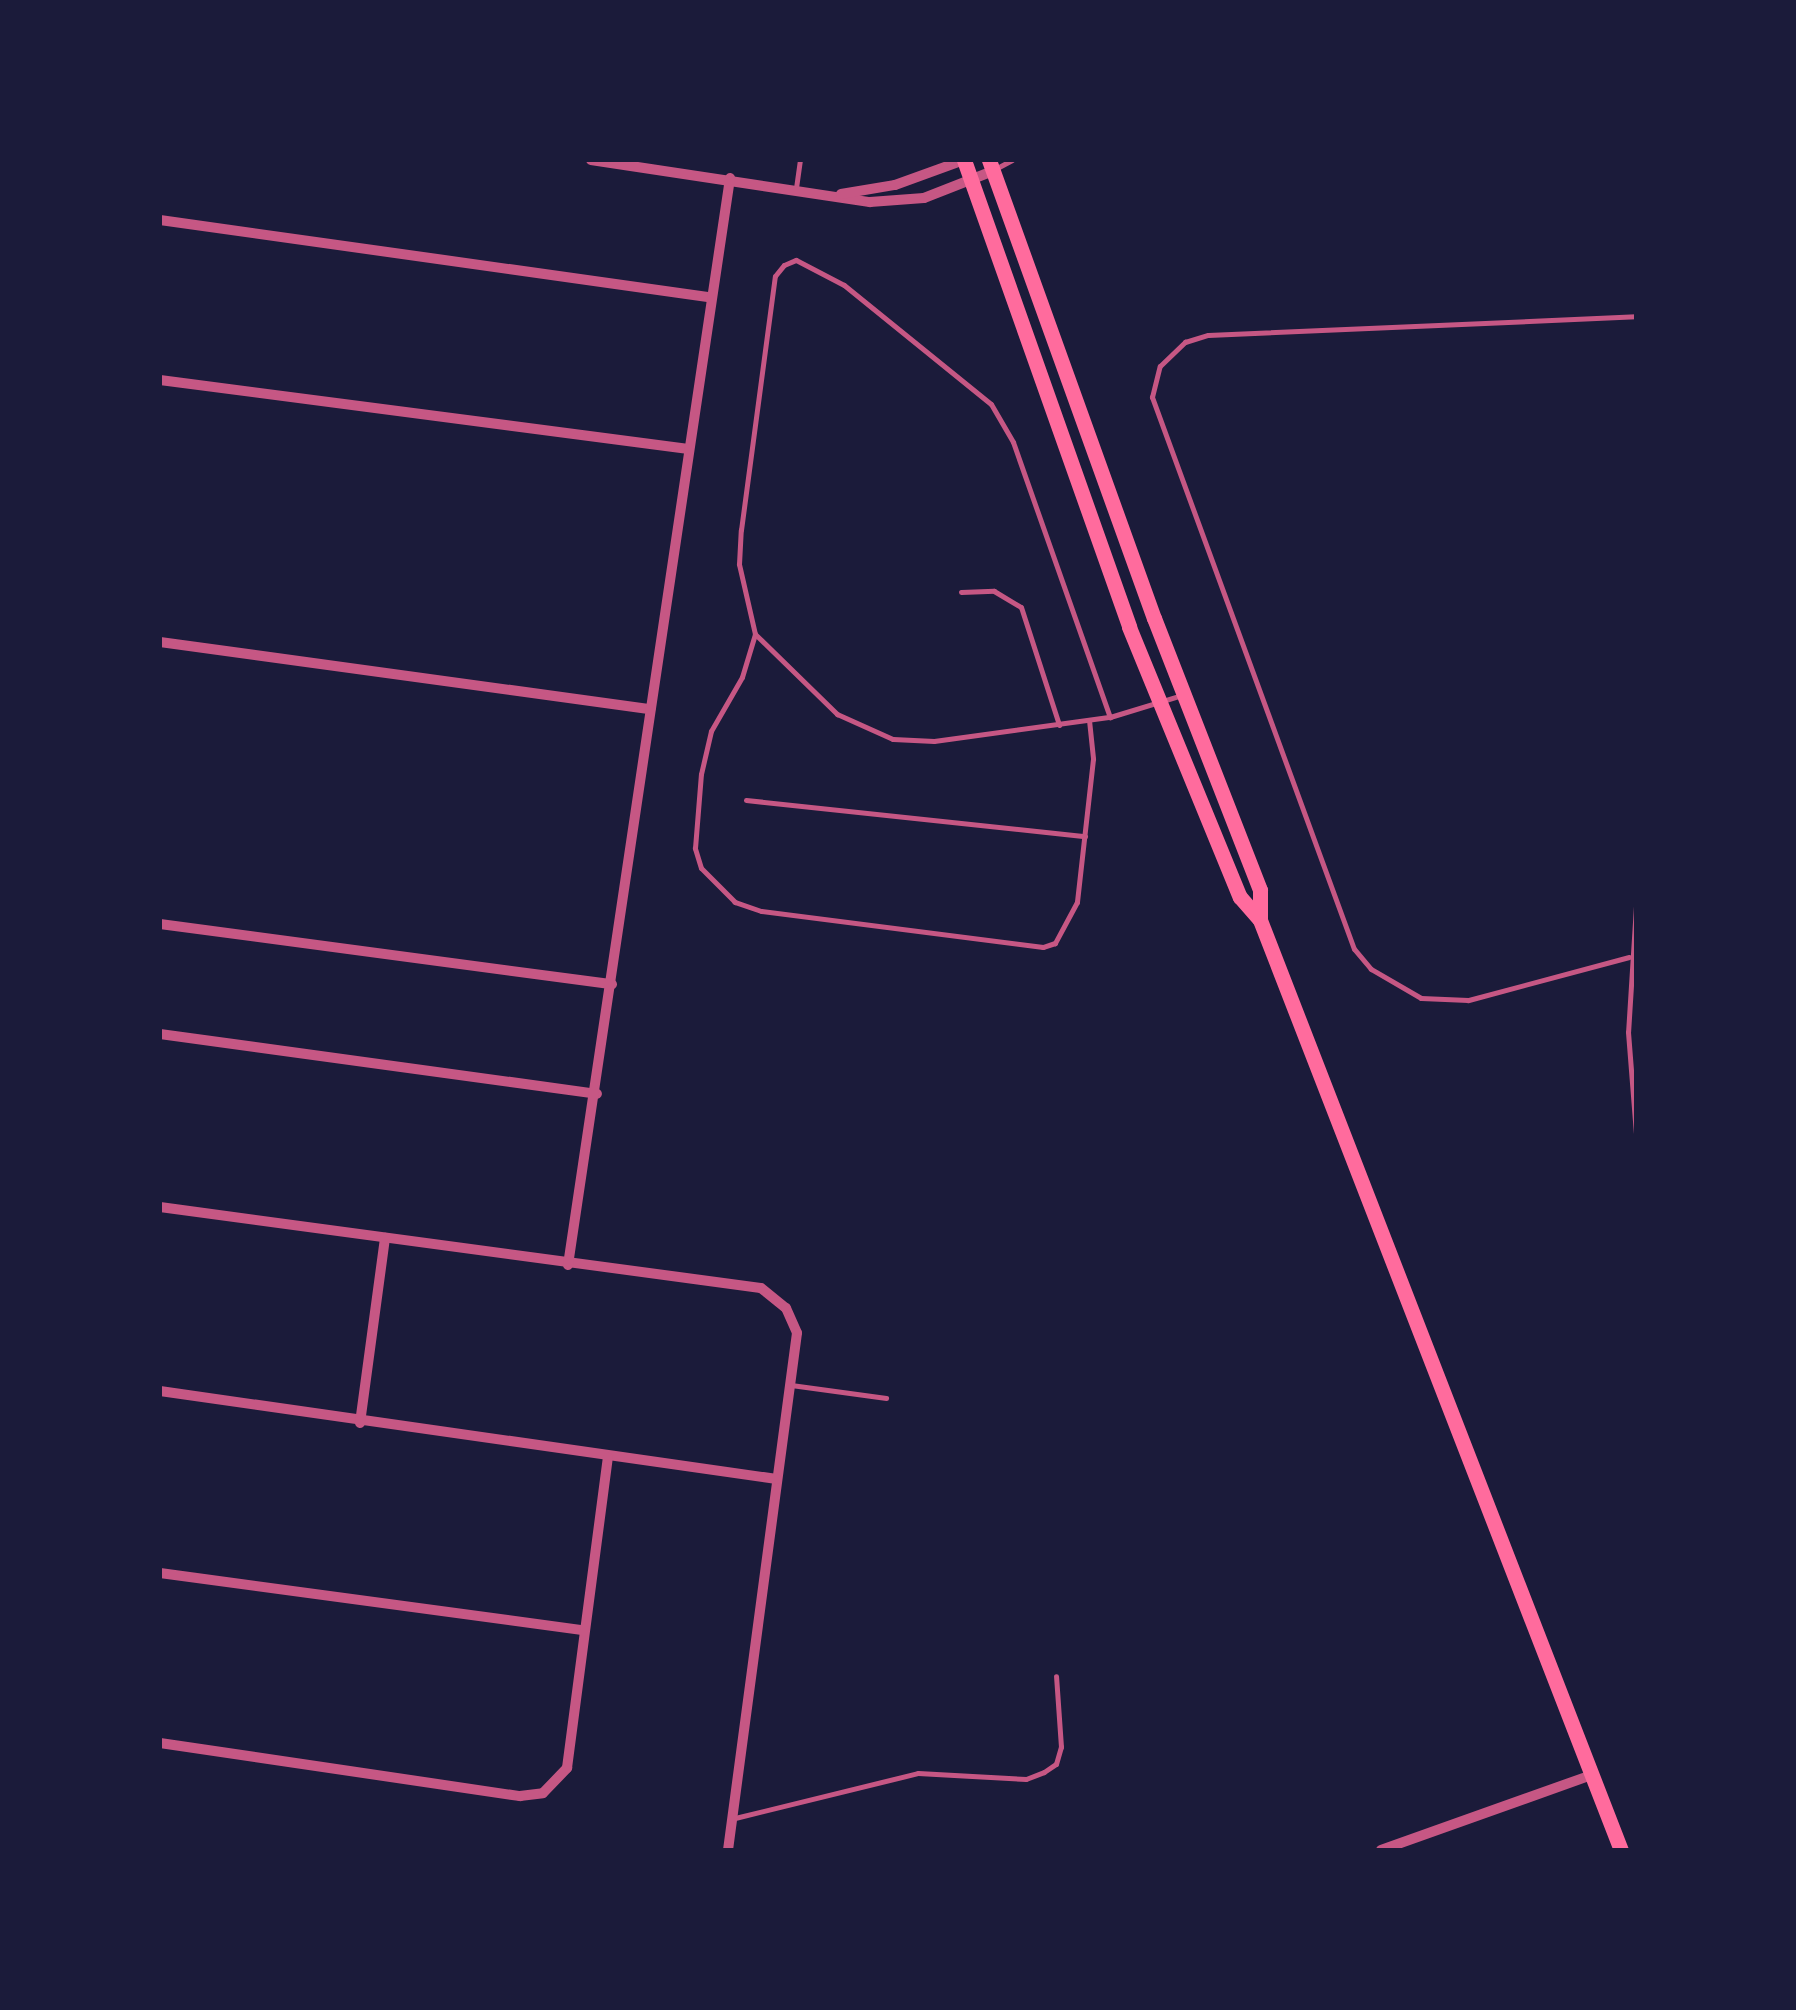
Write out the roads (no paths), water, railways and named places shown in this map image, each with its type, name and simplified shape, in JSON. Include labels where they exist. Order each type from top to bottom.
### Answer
[{"type":"main road","points":[[964,160],[1057,436],[1160,702],[1240,897],[1260,920],[1621,1850]]},
{"type":"main road","points":[[991,165],[1260,890],[1260,920]]},
{"type":"street","points":[[591,160],[897,202],[972,180],[991,165]]},
{"type":"street","points":[[841,194],[895,184],[964,160]]},
{"type":"street","points":[[568,1265],[597,1094],[708,297],[730,178]]},
{"type":"street","points":[[160,220],[708,297]]},
{"type":"street","points":[[160,380],[689,449]]},
{"type":"street","points":[[160,642],[650,709]]},
{"type":"street","points":[[160,924],[612,984]]},
{"type":"street","points":[[160,1034],[597,1094]]},
{"type":"street","points":[[160,1207],[761,1288],[795,1324],[791,1385],[728,1850]]},
{"type":"street","points":[[360,1423],[385,1238]]},
{"type":"street","points":[[160,1392],[777,1479]]},
{"type":"street","points":[[160,1743],[520,1796],[542,1792],[567,1768],[608,1458]]},
{"type":"street","points":[[160,1573],[584,1630]]},
{"type":"street","points":[[1380,1850],[1592,1776]]},
{"type":"lane","points":[[796,188],[800,160]]},
{"type":"lane","points":[[991,165],[1012,160]]},
{"type":"lane","points":[[1110,717],[1013,442],[991,404],[844,285],[796,260],[775,276],[741,530],[741,579],[756,634],[837,714],[862,730],[934,741],[1110,717],[1185,694]]},
{"type":"lane","points":[[1630,957],[1468,1000],[1421,998],[1372,969],[1354,949],[1152,397],[1160,366],[1184,342],[1208,335],[1636,316]]},
{"type":"lane","points":[[961,592],[994,591],[1021,607],[1059,725]]},
{"type":"lane","points":[[756,634],[711,731],[696,812],[701,868],[735,902],[1043,947],[1064,937],[1070,925],[1086,836],[1090,720]]},
{"type":"lane","points":[[746,800],[1086,836]]},
{"type":"lane","points":[[1636,906],[1630,957],[1636,1133]]},
{"type":"lane","points":[[791,1385],[886,1398]]},
{"type":"lane","points":[[732,1819],[918,1773],[1026,1778],[1044,1772],[1056,1764],[1061,1747],[1056,1676]]}]
